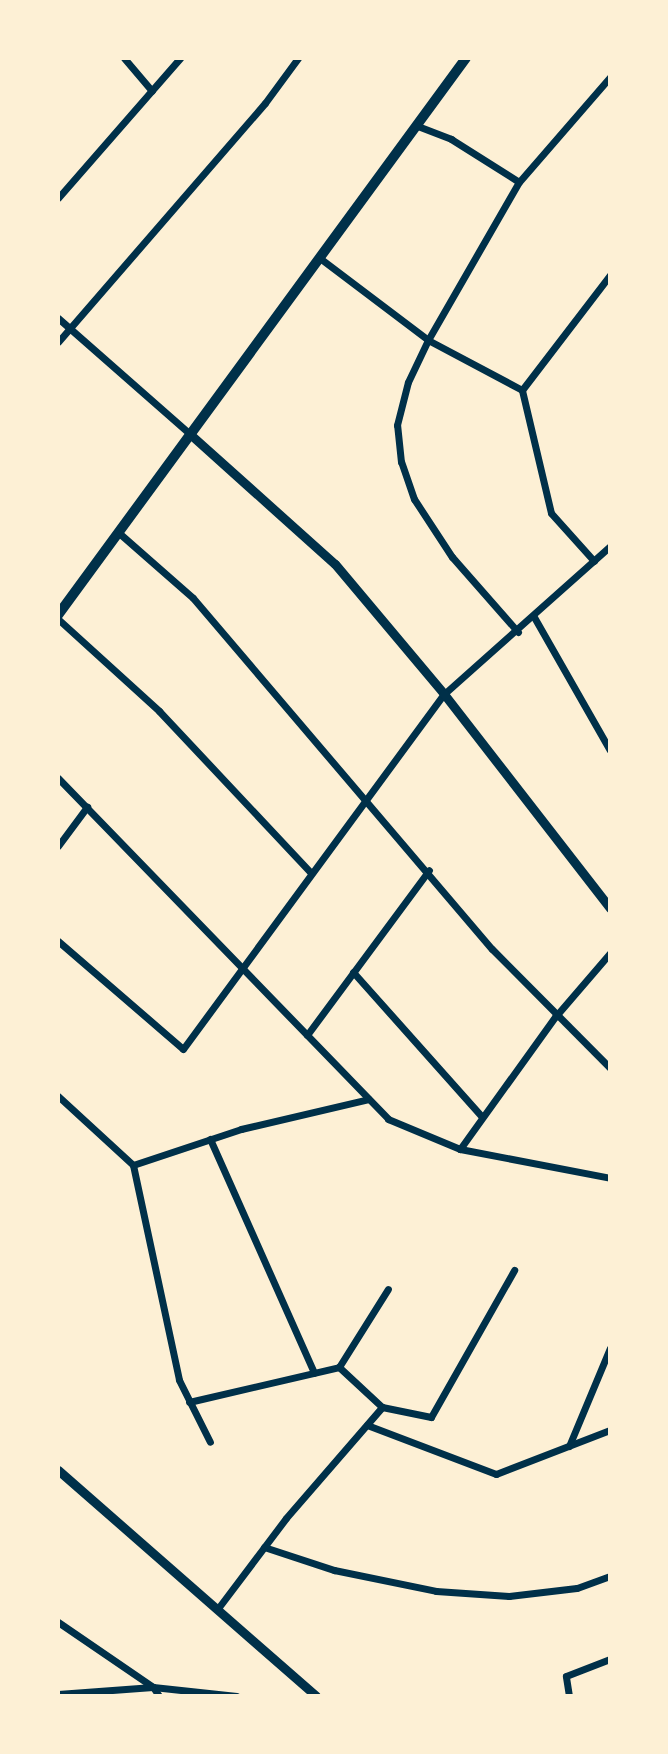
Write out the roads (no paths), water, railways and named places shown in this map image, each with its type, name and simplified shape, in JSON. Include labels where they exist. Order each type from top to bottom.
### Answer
[{"type":"main road","points":[[58,617],[466,58]]},
{"type":"street","points":[[124,58],[152,91]]},
{"type":"street","points":[[58,198],[180,58]]},
{"type":"street","points":[[58,342],[265,103],[298,58]]},
{"type":"street","points":[[519,632],[452,557],[414,499],[401,462],[397,425],[408,382],[428,340],[519,182],[610,76]]},
{"type":"street","points":[[415,125],[451,139],[519,182]]},
{"type":"street","points":[[321,259],[428,340],[522,390],[551,513],[594,561]]},
{"type":"street","points":[[522,390],[610,275]]},
{"type":"street","points":[[58,318],[335,564],[444,694],[610,908]]},
{"type":"street","points":[[119,533],[193,598],[555,1017],[610,1068]]},
{"type":"street","points":[[58,941],[183,1049],[444,694],[519,632],[610,546]]},
{"type":"street","points":[[58,617],[159,711],[311,873]]},
{"type":"street","points":[[534,617],[610,750]]},
{"type":"street","points":[[58,778],[241,971],[388,1119],[460,1149],[610,1178]]},
{"type":"street","points":[[58,846],[87,807]]},
{"type":"street","points":[[307,1035],[429,870]]},
{"type":"street","points":[[460,1149],[555,1017],[610,953]]},
{"type":"street","points":[[353,972],[482,1117]]},
{"type":"street","points":[[58,1096],[133,1165],[179,1380],[210,1442]]},
{"type":"street","points":[[133,1165],[210,1139],[369,1099]]},
{"type":"street","points":[[210,1139],[314,1373]]},
{"type":"street","points":[[339,1367],[382,1407],[431,1417],[514,1270]]},
{"type":"street","points":[[189,1402],[339,1367],[388,1289]]},
{"type":"street","points":[[569,1446],[610,1348]]},
{"type":"street","points":[[219,1607],[264,1547],[382,1407]]},
{"type":"street","points":[[366,1425],[496,1474],[610,1430]]},
{"type":"street","points":[[58,1470],[219,1607],[316,1696]]},
{"type":"street","points":[[264,1547],[334,1570],[436,1591],[509,1596],[577,1588],[610,1576]]},
{"type":"street","points":[[58,1622],[153,1687],[159,1696]]},
{"type":"street","points":[[569,1696],[566,1676],[610,1659]]},
{"type":"street","points":[[58,1694],[153,1687],[237,1696]]}]
